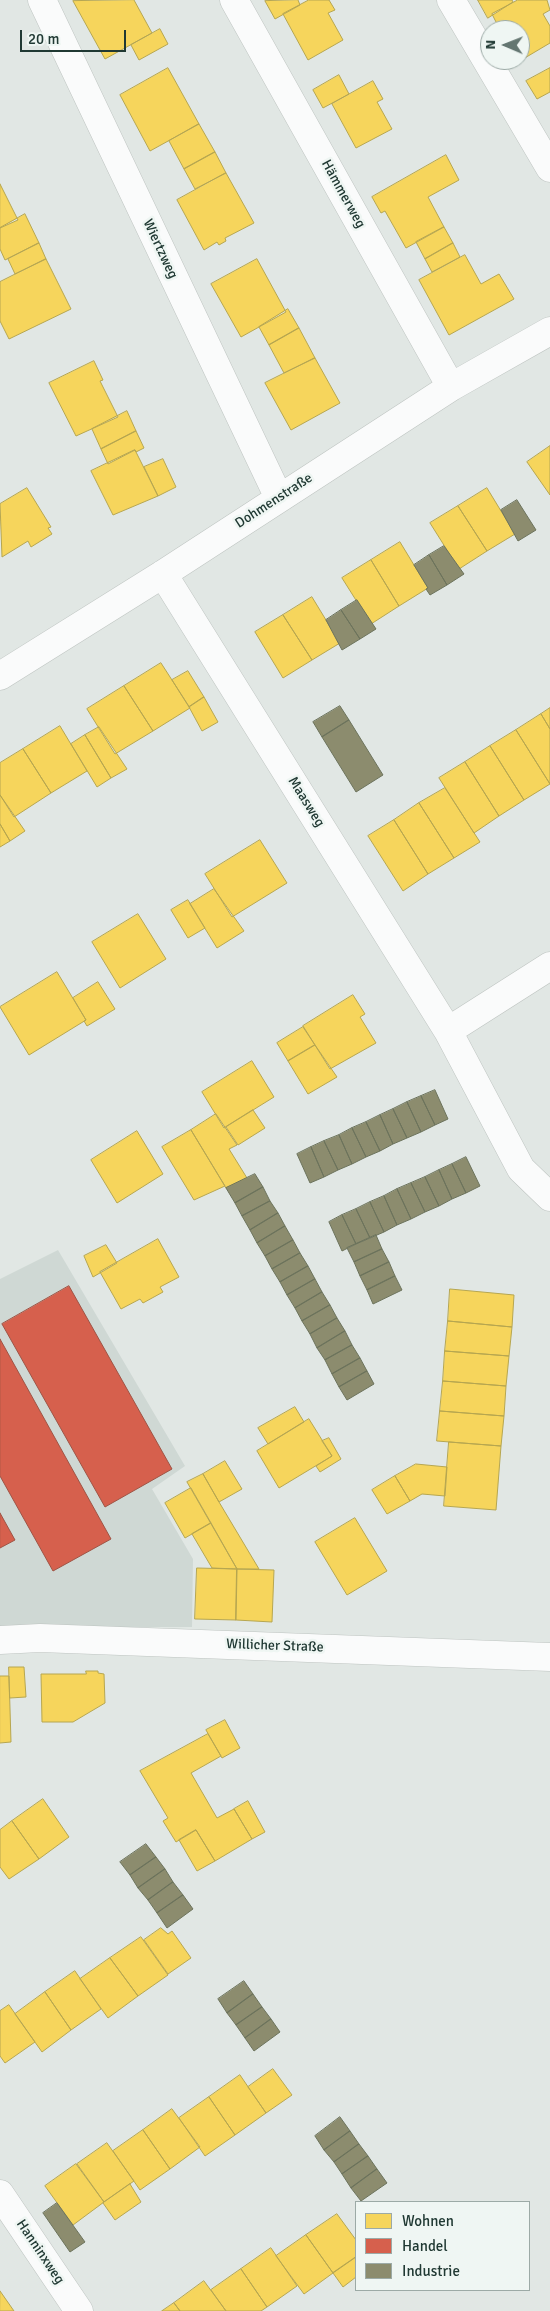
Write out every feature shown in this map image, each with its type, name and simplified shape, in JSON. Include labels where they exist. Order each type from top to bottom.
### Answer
[{"type":"street","name":"Wiertzweg","points":[[42,0],[279,498]]},
{"type":"street","name":"Hämmerweg","points":[[234,0],[451,387]]},
{"type":"street","points":[[450,0],[550,168]]},
{"type":"street","name":"Dohmenstraße","points":[[0,676],[163,574],[451,387],[550,331]]},
{"type":"street","name":"Maasweg","points":[[163,574],[448,1031],[521,1169],[550,1197]]},
{"type":"street","points":[[448,1031],[550,966]]},
{"type":"street","name":"Willicher Straße","points":[[0,1640],[49,1638],[550,1657]]},
{"type":"street","name":"Hanninxweg","points":[[0,2194],[79,2311]]},
{"type":"shaded area","points":[[58,1250],[185,1466],[152,1489],[193,1559],[192,1627],[0,1627],[0,1279]]},
{"type":"building: Wohnen","points":[[134,0],[152,33],[105,59],[73,1]]},
{"type":"building: Wohnen","points":[[298,0],[300,5],[275,19],[265,1]]},
{"type":"building: Wohnen","points":[[309,0],[329,0],[335,10],[328,13],[343,40],[308,60],[283,14]]},
{"type":"building: Wohnen","points":[[478,0],[512,0],[513,2],[488,18]]},
{"type":"building: Wohnen","points":[[518,0],[547,0],[550,10],[543,14],[550,26],[550,43],[530,55],[530,20],[495,20],[492,14]]},
{"type":"building: Wohnen","points":[[160,29],[168,44],[139,60],[131,45]]},
{"type":"building: Wohnen","points":[[168,68],[199,124],[150,151],[120,95]]},
{"type":"building: Wohnen","points":[[550,68],[550,92],[537,99],[526,81]]},
{"type":"building: Wohnen","points":[[339,75],[349,94],[323,108],[313,90]]},
{"type":"building: Wohnen","points":[[373,81],[383,99],[377,102],[392,129],[356,148],[332,104]]},
{"type":"building: Wohnen","points":[[199,124],[215,152],[184,169],[169,141]]},
{"type":"building: Wohnen","points":[[215,152],[226,173],[195,189],[184,169]]},
{"type":"building: Wohnen","points":[[446,155],[459,180],[428,197],[444,227],[406,248],[385,211],[381,213],[372,197]]},
{"type":"building: Wohnen","points":[[226,173],[254,223],[225,238],[226,241],[219,245],[217,242],[204,250],[177,200]]},
{"type":"building: Wohnen","points":[[0,184],[18,220],[0,228]]},
{"type":"building: Wohnen","points":[[25,214],[39,243],[5,260],[0,249],[0,228]]},
{"type":"building: Wohnen","points":[[444,227],[453,243],[425,259],[416,242]]},
{"type":"building: Wohnen","points":[[39,243],[46,259],[15,274],[8,259]]},
{"type":"building: Wohnen","points":[[453,243],[460,257],[432,272],[425,259]]},
{"type":"building: Wohnen","points":[[465,255],[481,284],[499,274],[514,299],[449,335],[419,280]]},
{"type":"building: Wohnen","points":[[46,259],[71,309],[9,339],[0,321],[0,282]]},
{"type":"building: Wohnen","points":[[257,259],[286,312],[241,337],[211,284]]},
{"type":"building: Wohnen","points":[[288,309],[299,328],[269,345],[259,327]]},
{"type":"building: Wohnen","points":[[299,328],[315,358],[284,373],[269,345]]},
{"type":"building: Wohnen","points":[[315,358],[340,403],[291,430],[265,383]]},
{"type":"building: Wohnen","points":[[94,361],[103,380],[100,381],[118,417],[76,436],[49,383]]},
{"type":"building: Wohnen","points":[[127,411],[136,431],[101,449],[92,429]]},
{"type":"building: Wohnen","points":[[136,431],[144,448],[136,452],[135,450],[108,464],[101,449]]},
{"type":"building: Wohnen","points":[[550,446],[550,495],[527,462]]},
{"type":"building: Wohnen","points":[[135,450],[158,496],[113,515],[91,471]]},
{"type":"building: Wohnen","points":[[163,459],[176,487],[158,496],[144,467]]},
{"type":"building: Wohnen","points":[[27,488],[51,527],[48,528],[52,534],[31,547],[28,541],[2,557],[0,504]]},
{"type":"building: Wohnen","points":[[487,488],[515,534],[487,551],[458,506]]},
{"type":"building: Wohnen","points":[[458,506],[487,551],[459,569],[430,523]]},
{"type":"building: Wohnen","points":[[400,542],[428,588],[399,606],[371,560]]},
{"type":"building: Wohnen","points":[[371,560],[399,606],[371,624],[342,578]]},
{"type":"building: Wohnen","points":[[312,597],[340,643],[312,660],[283,615]]},
{"type":"building: Wohnen","points":[[283,615],[312,660],[283,678],[255,632]]},
{"type":"building: Wohnen","points":[[161,663],[190,708],[153,731],[124,686]]},
{"type":"building: Wohnen","points":[[188,671],[204,697],[189,707],[172,680]]},
{"type":"building: Wohnen","points":[[124,686],[153,731],[115,754],[87,709]]},
{"type":"building: Wohnen","points":[[204,697],[218,722],[202,731],[189,707]]},
{"type":"building: Wohnen","points":[[550,708],[550,729],[541,714]]},
{"type":"building: Wohnen","points":[[541,714],[550,729],[550,784],[516,730]]},
{"type":"building: Wohnen","points":[[60,726],[87,771],[51,793],[23,749]]},
{"type":"building: Wohnen","points":[[99,727],[127,769],[111,778],[85,735]]},
{"type":"building: Wohnen","points":[[516,730],[550,784],[524,800],[490,746]]},
{"type":"building: Wohnen","points":[[85,735],[111,778],[97,787],[71,744]]},
{"type":"building: Wohnen","points":[[490,746],[524,800],[499,816],[465,762]]},
{"type":"building: Wohnen","points":[[23,749],[51,793],[14,817],[0,795],[0,763]]},
{"type":"building: Wohnen","points":[[465,762],[499,816],[474,833],[439,778]]},
{"type":"building: Wohnen","points":[[445,788],[480,842],[454,858],[419,803]]},
{"type":"building: Wohnen","points":[[0,795],[25,831],[10,841],[0,824]]},
{"type":"building: Wohnen","points":[[419,803],[454,858],[428,874],[394,820]]},
{"type":"building: Wohnen","points":[[394,820],[428,874],[403,891],[368,836]]},
{"type":"building: Wohnen","points":[[0,824],[10,841],[0,847]]},
{"type":"building: Wohnen","points":[[260,840],[287,883],[232,917],[205,874]]},
{"type":"building: Wohnen","points":[[214,889],[244,931],[217,948],[190,904]]},
{"type":"building: Wohnen","points":[[188,900],[205,928],[188,938],[171,910]]},
{"type":"building: Wohnen","points":[[138,914],[166,959],[120,988],[92,942]]},
{"type":"building: Wohnen","points":[[57,972],[86,1020],[29,1055],[0,1007]]},
{"type":"building: Wohnen","points":[[98,982],[115,1009],[87,1026],[84,1021],[86,1020],[73,998]]},
{"type":"building: Wohnen","points":[[353,995],[365,1014],[360,1017],[376,1043],[330,1069],[303,1026]]},
{"type":"building: Wohnen","points":[[303,1027],[315,1045],[288,1061],[277,1043]]},
{"type":"building: Wohnen","points":[[315,1045],[337,1077],[308,1094],[288,1061]]},
{"type":"building: Wohnen","points":[[252,1061],[274,1097],[224,1128],[202,1092]]},
{"type":"building: Wohnen","points":[[253,1110],[265,1128],[238,1145],[226,1127]]},
{"type":"building: Wohnen","points":[[216,1114],[237,1145],[229,1149],[247,1178],[226,1188],[191,1130]]},
{"type":"building: Wohnen","points":[[191,1130],[225,1186],[194,1200],[162,1147]]},
{"type":"building: Wohnen","points":[[137,1131],[163,1174],[117,1203],[91,1160]]},
{"type":"building: Wohnen","points":[[158,1239],[179,1277],[160,1287],[163,1292],[143,1303],[140,1299],[121,1309],[100,1272]]},
{"type":"building: Wohnen","points":[[106,1245],[117,1263],[93,1277],[84,1256]]},
{"type":"building: Wohnen","points":[[450,1289],[514,1295],[512,1327],[448,1321]]},
{"type":"building: Wohnen","points":[[448,1321],[512,1327],[509,1356],[445,1351]]},
{"type":"building: Wohnen","points":[[445,1351],[509,1356],[506,1386],[443,1381]]},
{"type":"building: Wohnen","points":[[443,1381],[506,1386],[504,1416],[440,1411]]},
{"type":"building: Wohnen","points":[[295,1407],[304,1422],[268,1444],[258,1428]]},
{"type":"building: Wohnen","points":[[440,1411],[504,1416],[501,1446],[437,1441]]},
{"type":"building: Wohnen","points":[[309,1419],[332,1456],[279,1488],[257,1451]]},
{"type":"building: Wohnen","points":[[329,1438],[341,1459],[320,1472],[316,1466],[332,1456],[322,1441]]},
{"type":"building: Wohnen","points":[[449,1442],[501,1446],[496,1510],[444,1506]]},
{"type":"building: Wohnen","points":[[225,1461],[242,1489],[219,1502],[203,1474]]},
{"type":"building: Wohnen","points":[[416,1464],[447,1467],[445,1496],[422,1494],[410,1501],[395,1476]]},
{"type":"building: Wohnen","points":[[203,1474],[259,1569],[237,1569],[187,1482]]},
{"type":"building: Wohnen","points":[[395,1476],[410,1501],[387,1514],[372,1490]]},
{"type":"building: Wohnen","points":[[191,1488],[211,1523],[185,1538],[165,1503]]},
{"type":"building: Wohnen","points":[[355,1518],[387,1571],[347,1595],[315,1542]]},
{"type":"building: Wohnen","points":[[211,1523],[237,1569],[212,1568],[192,1534]]},
{"type":"building: Wohnen","points":[[197,1568],[237,1569],[236,1620],[195,1619]]},
{"type":"building: Wohnen","points":[[237,1569],[274,1570],[272,1622],[236,1620]]},
{"type":"building: Wohnen","points":[[9,1667],[24,1667],[26,1697],[10,1698]]},
{"type":"building: Wohnen","points":[[86,1671],[98,1671],[98,1673],[104,1674],[105,1703],[73,1722],[42,1722],[41,1674],[86,1674]]},
{"type":"building: Wohnen","points":[[0,1676],[9,1676],[11,1742],[0,1743]]},
{"type":"building: Wohnen","points":[[225,1720],[240,1748],[222,1758],[206,1730]]},
{"type":"building: Wohnen","points":[[208,1734],[221,1756],[191,1773],[217,1818],[234,1809],[252,1839],[215,1861],[196,1830],[176,1842],[163,1821],[168,1818],[140,1771]]},
{"type":"building: Wohnen","points":[[43,1799],[69,1837],[39,1859],[12,1821]]},
{"type":"building: Wohnen","points":[[248,1801],[265,1832],[252,1839],[234,1809]]},
{"type":"building: Wohnen","points":[[12,1821],[39,1859],[9,1879],[0,1867],[0,1830]]},
{"type":"building: Wohnen","points":[[196,1830],[215,1861],[197,1871],[179,1840]]},
{"type":"building: Wohnen","points":[[161,1928],[168,1934],[172,1931],[191,1958],[168,1974],[144,1940]]},
{"type":"building: Wohnen","points":[[141,1937],[168,1975],[138,1996],[110,1958]]},
{"type":"building: Wohnen","points":[[110,1958],[138,1996],[108,2018],[80,1979]]},
{"type":"building: Wohnen","points":[[75,1971],[101,2009],[71,2030],[45,1992]]},
{"type":"building: Wohnen","points":[[45,1992],[71,2030],[42,2052],[15,2014]]},
{"type":"building: Wohnen","points":[[9,2005],[35,2042],[5,2063],[0,2056],[0,2011]]},
{"type":"building: Wohnen","points":[[273,2069],[292,2095],[266,2113],[248,2087]]},
{"type":"building: Wohnen","points":[[240,2075],[266,2113],[235,2135],[209,2097]]},
{"type":"building: Wohnen","points":[[209,2097],[235,2135],[205,2156],[179,2118]]},
{"type":"building: Wohnen","points":[[172,2109],[200,2147],[170,2169],[143,2130]]},
{"type":"building: Wohnen","points":[[143,2130],[170,2169],[140,2190],[113,2151]]},
{"type":"building: Wohnen","points":[[107,2143],[134,2181],[104,2202],[77,2164]]},
{"type":"building: Wohnen","points":[[76,2164],[104,2202],[73,2225],[45,2186]]},
{"type":"building: Wohnen","points":[[130,2184],[141,2202],[115,2220],[103,2203]]},
{"type":"building: Wohnen","points":[[337,2214],[355,2239],[355,2258],[333,2273],[306,2235]]},
{"type":"building: Wohnen","points":[[306,2235],[333,2273],[304,2294],[276,2256]]},
{"type":"building: Wohnen","points":[[271,2248],[297,2286],[267,2307],[241,2269]]},
{"type":"building: Wohnen","points":[[355,2258],[355,2278],[343,2287],[333,2273]]},
{"type":"building: Wohnen","points":[[241,2269],[267,2307],[261,2311],[226,2311],[211,2290]]},
{"type":"building: Wohnen","points":[[204,2281],[226,2311],[180,2311],[174,2303]]},
{"type":"building: Wohnen","points":[[0,2291],[14,2311],[0,2311]]},
{"type":"building: Wohnen","points":[[174,2303],[180,2311],[162,2311]]},
{"type":"building: Handel","points":[[69,1286],[172,1469],[105,1507],[2,1324]]},
{"type":"building: Handel","points":[[0,1339],[111,1539],[53,1571],[0,1476]]},
{"type":"building: Handel","points":[[0,1513],[15,1540],[0,1548]]},
{"type":"building: Industrie","points":[[517,500],[536,530],[518,541],[501,510]]},
{"type":"building: Industrie","points":[[444,546],[464,574],[447,585],[429,555]]},
{"type":"building: Industrie","points":[[429,555],[447,585],[430,595],[426,589],[428,588],[414,565]]},
{"type":"building: Industrie","points":[[357,600],[376,629],[360,639],[341,610]]},
{"type":"building: Industrie","points":[[341,610],[360,639],[342,650],[326,620]]},
{"type":"building: Industrie","points":[[340,706],[349,720],[322,737],[313,722]]},
{"type":"building: Industrie","points":[[349,720],[383,775],[356,792],[322,737]]},
{"type":"building: Industrie","points":[[435,1090],[448,1119],[435,1125],[421,1096]]},
{"type":"building: Industrie","points":[[421,1096],[435,1125],[421,1132],[407,1102]]},
{"type":"building: Industrie","points":[[407,1102],[421,1132],[407,1138],[393,1109]]},
{"type":"building: Industrie","points":[[393,1109],[407,1138],[393,1144],[380,1115]]},
{"type":"building: Industrie","points":[[380,1115],[393,1144],[380,1151],[366,1122]]},
{"type":"building: Industrie","points":[[366,1122],[380,1151],[366,1157],[352,1128]]},
{"type":"building: Industrie","points":[[352,1128],[366,1157],[352,1164],[339,1135]]},
{"type":"building: Industrie","points":[[339,1135],[352,1164],[338,1170],[324,1141]]},
{"type":"building: Industrie","points":[[324,1141],[338,1170],[324,1177],[311,1147]]},
{"type":"building: Industrie","points":[[311,1147],[324,1177],[310,1183],[297,1154]]},
{"type":"building: Industrie","points":[[466,1157],[480,1186],[466,1193],[452,1164]]},
{"type":"building: Industrie","points":[[452,1164],[466,1193],[452,1199],[439,1170]]},
{"type":"building: Industrie","points":[[439,1170],[452,1199],[439,1206],[425,1177]]},
{"type":"building: Industrie","points":[[255,1174],[263,1187],[235,1203],[226,1188]]},
{"type":"building: Industrie","points":[[425,1177],[439,1206],[425,1212],[411,1183]]},
{"type":"building: Industrie","points":[[411,1183],[425,1212],[411,1219],[397,1189]]},
{"type":"building: Industrie","points":[[263,1187],[270,1201],[242,1216],[235,1203]]},
{"type":"building: Industrie","points":[[397,1189],[411,1219],[397,1225],[384,1196]]},
{"type":"building: Industrie","points":[[384,1196],[397,1225],[384,1232],[370,1202]]},
{"type":"building: Industrie","points":[[270,1201],[278,1213],[250,1230],[242,1216]]},
{"type":"building: Industrie","points":[[370,1202],[384,1232],[370,1238],[356,1209]]},
{"type":"building: Industrie","points":[[356,1209],[370,1238],[356,1244],[342,1215]]},
{"type":"building: Industrie","points":[[278,1213],[285,1226],[257,1243],[250,1230]]},
{"type":"building: Industrie","points":[[342,1215],[356,1244],[342,1251],[329,1222]]},
{"type":"building: Industrie","points":[[285,1226],[293,1240],[265,1256],[257,1243]]},
{"type":"building: Industrie","points":[[376,1235],[382,1249],[354,1262],[347,1248]]},
{"type":"building: Industrie","points":[[293,1240],[300,1253],[272,1269],[265,1256]]},
{"type":"building: Industrie","points":[[382,1249],[389,1262],[360,1276],[354,1262]]},
{"type":"building: Industrie","points":[[300,1253],[308,1266],[280,1282],[272,1269]]},
{"type":"building: Industrie","points":[[389,1262],[395,1276],[367,1290],[360,1276]]},
{"type":"building: Industrie","points":[[308,1266],[315,1279],[287,1295],[280,1282]]},
{"type":"building: Industrie","points":[[395,1276],[402,1290],[373,1304],[367,1290]]},
{"type":"building: Industrie","points":[[315,1279],[322,1292],[295,1308],[287,1295]]},
{"type":"building: Industrie","points":[[322,1292],[330,1305],[302,1321],[295,1308]]},
{"type":"building: Industrie","points":[[330,1305],[337,1318],[310,1334],[302,1321]]},
{"type":"building: Industrie","points":[[337,1318],[345,1331],[317,1348],[310,1334]]},
{"type":"building: Industrie","points":[[345,1331],[352,1345],[325,1360],[317,1348]]},
{"type":"building: Industrie","points":[[352,1345],[360,1358],[332,1374],[325,1360]]},
{"type":"building: Industrie","points":[[360,1358],[367,1371],[339,1387],[332,1374]]},
{"type":"building: Industrie","points":[[367,1371],[374,1384],[347,1400],[339,1387]]},
{"type":"building: Industrie","points":[[146,1844],[156,1857],[130,1875],[120,1862]]},
{"type":"building: Industrie","points":[[156,1857],[165,1869],[138,1888],[130,1875]]},
{"type":"building: Industrie","points":[[165,1869],[173,1882],[148,1900],[138,1888]]},
{"type":"building: Industrie","points":[[173,1882],[183,1895],[157,1913],[148,1900]]},
{"type":"building: Industrie","points":[[183,1895],[193,1909],[167,1928],[157,1913]]},
{"type":"building: Industrie","points":[[244,1981],[253,1994],[227,2013],[218,1999]]},
{"type":"building: Industrie","points":[[253,1994],[262,2007],[236,2025],[227,2013]]},
{"type":"building: Industrie","points":[[262,2007],[271,2019],[245,2038],[236,2025]]},
{"type":"building: Industrie","points":[[271,2019],[280,2032],[254,2051],[245,2038]]},
{"type":"building: Industrie","points":[[340,2117],[350,2131],[324,2150],[315,2136]]},
{"type":"building: Industrie","points":[[350,2131],[359,2144],[334,2162],[324,2150]]},
{"type":"building: Industrie","points":[[359,2144],[368,2156],[342,2174],[334,2162]]},
{"type":"building: Industrie","points":[[368,2156],[377,2169],[351,2188],[342,2174]]},
{"type":"building: Industrie","points":[[377,2169],[387,2183],[361,2201],[351,2188]]},
{"type":"building: Industrie","points":[[57,2203],[85,2242],[70,2252],[43,2213]]}]
